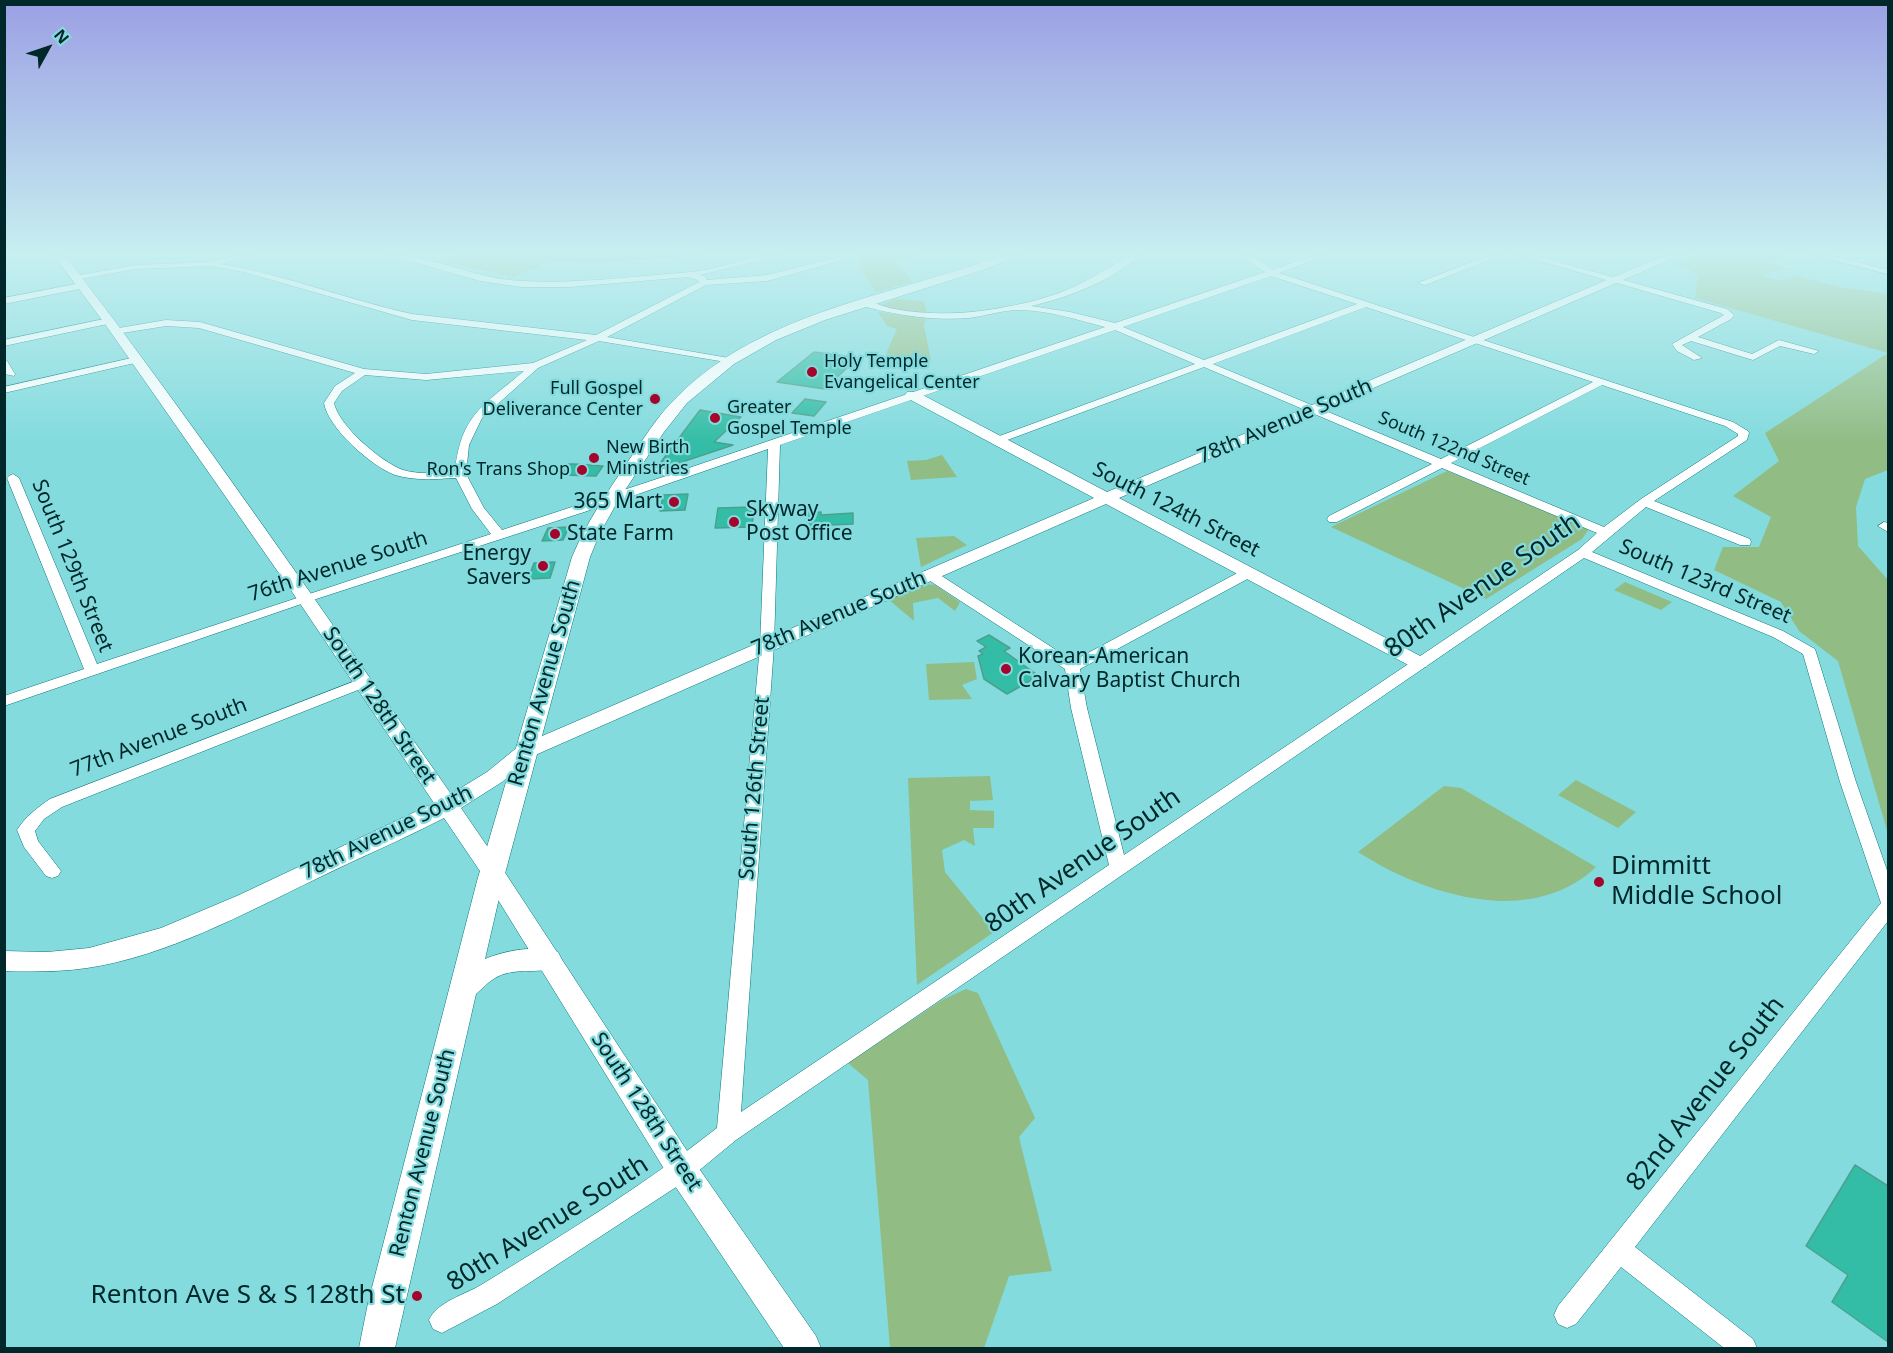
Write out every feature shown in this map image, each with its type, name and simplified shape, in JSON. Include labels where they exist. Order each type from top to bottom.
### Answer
[{"type":"main road","name":"Renton Avenue South","points":[[377,1348],[386,1303],[492,872],[581,557],[591,533],[636,462],[682,400],[729,361],[771,337],[824,317]]},
{"type":"main road","points":[[463,989],[485,970],[503,963],[549,960]]},
{"type":"street","name":"South 128th Street","points":[[105,317],[304,598],[492,872],[682,1170],[804,1348]]},
{"type":"street","points":[[422,317],[598,338],[729,361]]},
{"type":"street","points":[[498,534],[478,509],[460,474],[463,445],[477,416],[536,366],[598,338],[634,317]]},
{"type":"street","name":"South 122nd Street","points":[[1079,317],[1114,326],[1605,532]]},
{"type":"street","name":"76th Avenue South","points":[[4,701],[304,598],[611,499],[1140,317]]},
{"type":"street","points":[[998,441],[1330,317]]},
{"type":"street","points":[[1404,317],[1601,382]]},
{"type":"street","name":"78th Avenue South","points":[[4,961],[24,963],[97,957],[142,945],[189,928],[447,807],[493,778],[526,751],[929,574],[1531,317]]},
{"type":"street","points":[[1696,358],[1677,346],[1689,337],[1728,317]]},
{"type":"street","points":[[4,343],[112,326],[166,323],[200,325],[363,372],[426,377],[536,366]]},
{"type":"street","points":[[1689,337],[1753,357],[1779,343],[1814,351]]},
{"type":"street","points":[[4,390],[136,360]]},
{"type":"street","points":[[4,363],[10,374]]},
{"type":"street","points":[[363,372],[331,397],[328,405],[335,420],[387,468],[402,473],[460,474]]},
{"type":"street","points":[[1333,519],[1601,382]]},
{"type":"street","name":"80th Avenue South","points":[[442,1320],[488,1295],[682,1170],[728,1133],[1583,553],[1605,532],[1645,502],[1743,438],[1744,433],[1730,424],[1601,382]]},
{"type":"street","name":"South 124th Street","points":[[912,395],[1419,663]]},
{"type":"street","name":"South 126th Street","points":[[728,1133],[767,645],[774,443]]},
{"type":"street","name":"76th Avenue South","points":[[636,462],[653,471],[684,474]]},
{"type":"street","name":"South 129th Street","points":[[13,478],[92,670]]},
{"type":"street","points":[[1645,502],[1745,542]]},
{"type":"street","name":"South 123rd Street","points":[[1583,553],[1778,634],[1809,652],[1852,793],[1888,898]]},
{"type":"street","points":[[1072,667],[1248,573]]},
{"type":"street","points":[[929,574],[1072,667],[1079,708],[1118,867]]},
{"type":"street","name":"77th Avenue South","points":[[52,871],[30,843],[26,830],[38,815],[56,803],[363,683]]},
{"type":"street","name":"82nd Avenue South","points":[[1567,1315],[1888,908]]},
{"type":"street","points":[[1619,1251],[1744,1348]]},
{"type":"green space","points":[[881,317],[926,319],[924,325],[931,361],[886,354],[897,329],[887,326]]},
{"type":"green space","points":[[1762,317],[1888,317],[1888,353]]},
{"type":"green space","points":[[1888,353],[1888,470],[1865,479],[1856,507],[1858,546],[1888,580],[1888,834],[1838,661],[1799,631],[1781,602],[1714,570],[1723,547],[1759,547],[1771,517],[1733,496],[1779,461],[1765,433]]},
{"type":"green space","points":[[942,455],[957,477],[911,480],[907,461],[926,460]]},
{"type":"green space","points":[[1447,471],[1589,529],[1582,539],[1486,599],[1331,527]]},
{"type":"green space","points":[[954,536],[967,545],[921,567],[916,538]]},
{"type":"green space","points":[[1625,582],[1672,602],[1661,610],[1614,590]]},
{"type":"green space","points":[[924,584],[935,585],[960,602],[955,611],[938,598],[913,603],[914,621],[888,599]]},
{"type":"green space","points":[[974,662],[977,679],[962,685],[972,699],[929,700],[926,664]]},
{"type":"green space","points":[[990,776],[993,800],[970,801],[970,810],[994,811],[994,828],[973,828],[975,846],[964,840],[942,850],[945,872],[994,932],[917,985],[908,778]]},
{"type":"green space","points":[[1576,780],[1636,812],[1618,828],[1558,795]]},
{"type":"green space","points":[[1444,786],[1461,788],[1596,867],[1570,886],[1540,897],[1509,901],[1477,899],[1445,892],[1414,881],[1358,852]]},
{"type":"green space","points":[[966,989],[978,993],[1035,1118],[1019,1137],[1052,1271],[1009,1276],[984,1348],[890,1348],[868,1080],[848,1063],[942,1000]]},
{"type":"building","name":"Holy Temple Evangelical Center","points":[[814,352],[853,357],[848,362],[853,362],[825,389],[777,382]]},
{"type":"building","points":[[805,399],[826,402],[814,416],[792,413]]},
{"type":"building","points":[[700,410],[741,417],[714,442],[733,445],[670,466],[658,466]]},
{"type":"building","name":"Ron's Trans Shop","points":[[569,464],[603,466],[596,476],[561,475]]},
{"type":"building","name":"365 Mart","points":[[688,494],[685,510],[660,511],[663,495]]},
{"type":"building","name":"Skyway Post Office","points":[[754,507],[752,527],[715,528],[718,508]]},
{"type":"building","points":[[821,512],[821,515],[853,513],[853,524],[807,526],[807,513]]},
{"type":"building","name":"State Farm","points":[[569,527],[563,540],[542,541],[548,528]]},
{"type":"building","points":[[555,562],[550,578],[528,579],[534,563]]},
{"type":"building","name":"Korean-American Calvary Baptist Church","points":[[989,635],[1010,648],[1004,651],[1039,676],[1007,694],[984,679],[978,656],[983,654],[979,651],[986,647],[977,641]]},
{"type":"building","points":[[1855,1165],[1888,1186],[1888,1342],[1832,1302],[1848,1275],[1806,1246]]},
{"type":"place","name":"Holy Temple Evangelical Center","points":[[812,372]]},
{"type":"place","name":"Full Gospel Deliverance Center","points":[[655,399]]},
{"type":"place","name":"Greater Gospel Temple","points":[[715,418]]},
{"type":"place","name":"New Birth Ministries","points":[[594,458]]},
{"type":"place","name":"Ron's Trans Shop","points":[[582,470]]},
{"type":"place","name":"365 Mart","points":[[674,502]]},
{"type":"place","name":"Skyway Post Office","points":[[734,522]]},
{"type":"place","name":"State Farm","points":[[555,534]]},
{"type":"place","name":"Energy Savers","points":[[543,566]]},
{"type":"place","name":"Korean-American Calvary Baptist Church","points":[[1006,669]]},
{"type":"place","name":"Dimmitt Middle School","points":[[1599,882]]},
{"type":"place","name":"Renton Ave S & S 128th St","points":[[417,1296]]}]
